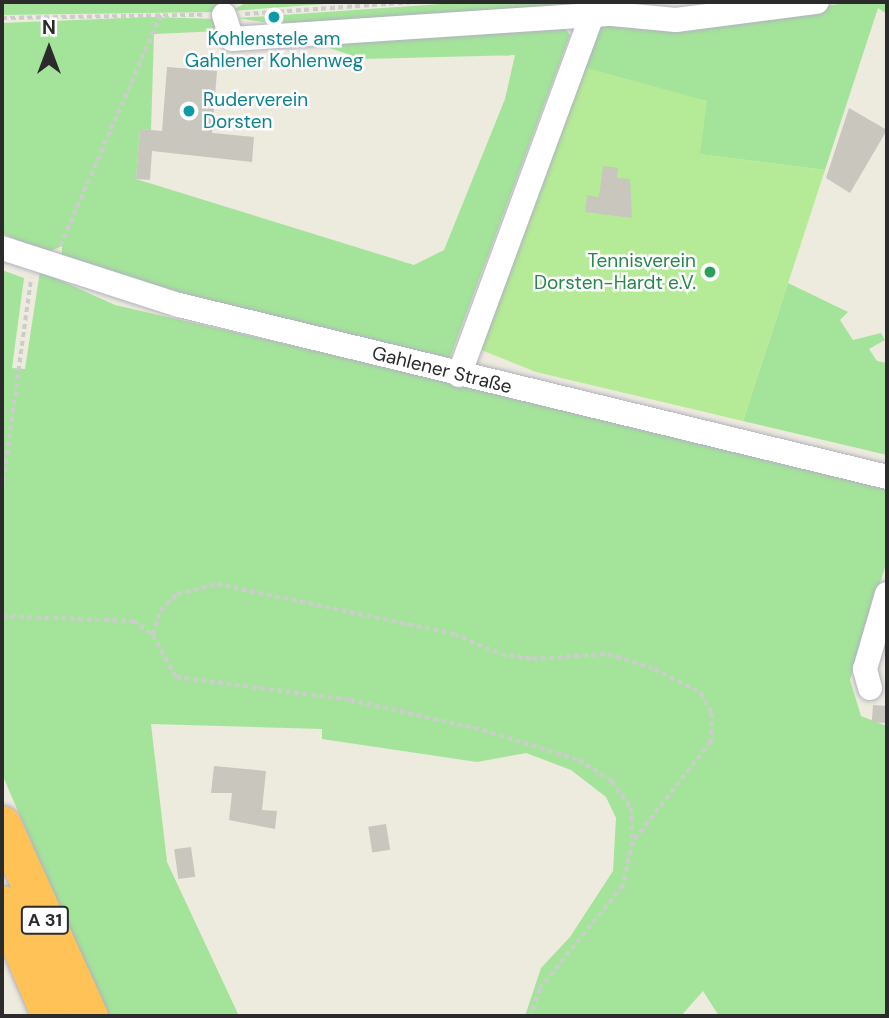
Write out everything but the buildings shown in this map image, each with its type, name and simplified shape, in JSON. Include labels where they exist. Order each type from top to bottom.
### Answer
[{"type":"highway","name":"A 31","points":[[2,824],[89,1016]]},
{"type":"highway","name":"A 31","points":[[2,904],[50,1016]]},
{"type":"street","points":[[224,15],[232,39],[592,16],[676,20],[817,2]]},
{"type":"street","points":[[459,374],[592,16]]},
{"type":"street","name":"Gahlener Straße","points":[[2,248],[42,263],[459,374],[887,477]]},
{"type":"street","points":[[870,688],[865,669],[887,594]]},
{"type":"path","points":[[2,489],[42,263],[161,14]]},
{"type":"path","points":[[152,635],[160,611],[177,594],[217,584],[454,634],[501,654],[532,659],[608,654],[655,669],[701,693],[712,713],[711,742],[634,842]]},
{"type":"path","points":[[2,617],[74,622],[110,615],[152,635],[176,677],[350,701],[483,730],[579,760],[611,781],[631,808],[634,842],[623,886],[540,989],[531,1016]]},
{"type":"green space","points":[[2,2],[231,2],[218,12],[2,15]]},
{"type":"green space","points":[[247,2],[351,2],[231,11]]},
{"type":"green space","points":[[469,2],[584,5],[287,26],[238,18]]},
{"type":"green space","points":[[853,2],[887,2],[887,14],[878,8],[825,170],[699,154],[635,85],[580,66],[599,27],[616,23],[715,22]]},
{"type":"green space","points":[[150,17],[219,19],[221,31],[154,34],[151,130],[140,129],[136,179],[414,265],[444,250],[505,99],[515,55],[363,59],[311,42],[565,28],[570,35],[449,360],[237,311],[62,257],[62,246],[47,253],[2,233],[2,23]]},
{"type":"green space","points":[[580,66],[707,101],[700,154],[825,170],[743,421],[536,372],[476,348]]},
{"type":"green space","points":[[2,270],[24,278],[12,368],[25,369],[40,271],[115,305],[887,482],[887,561],[850,680],[861,716],[887,726],[887,1016],[719,1016],[703,991],[681,1016],[525,1016],[541,968],[570,937],[613,871],[616,818],[606,797],[571,770],[526,753],[477,762],[322,739],[322,729],[151,724],[167,862],[239,1016],[106,1016],[2,774]]},
{"type":"green space","points":[[788,283],[848,312],[840,320],[853,340],[881,333],[885,340],[869,349],[877,361],[887,363],[887,455],[743,421]]},
{"type":"place","name":"Kohlenstele am Gahlener Kohlenweg","points":[[274,17]]},
{"type":"place","name":"Ruderverein Dorsten","points":[[189,111]]},
{"type":"place","name":"Tennisverein Dorsten-Hardt e.V.","points":[[710,272]]}]
